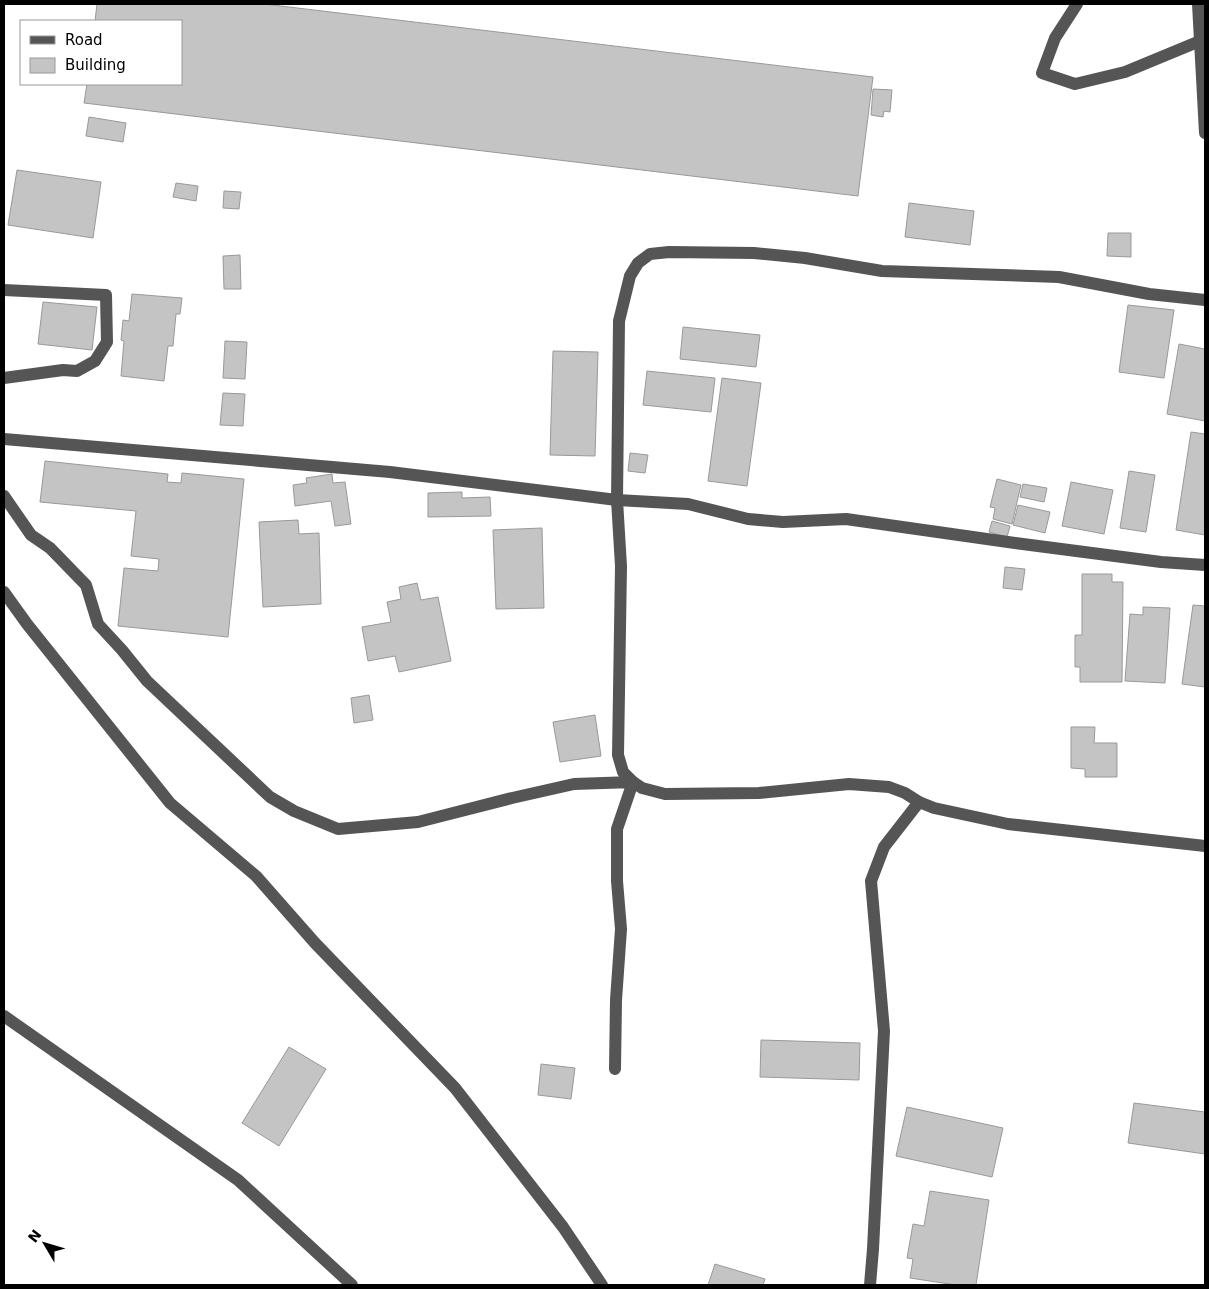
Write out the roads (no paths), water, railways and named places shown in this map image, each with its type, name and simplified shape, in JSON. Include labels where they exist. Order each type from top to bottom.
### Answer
[{"type":"street","points":[[1077,4],[1055,38],[1042,73],[1075,84],[1125,72],[1203,42]]},
{"type":"street","points":[[1198,4],[1203,42],[1205,133]]},
{"type":"street","points":[[1205,300],[1149,294],[1059,277],[882,271],[805,258],[754,253],[669,252],[650,254],[638,263],[630,276],[619,321],[617,500],[621,566],[618,755],[623,772],[642,788],[665,794],[759,793],[849,784],[889,787],[934,808],[1008,824],[1205,846]]},
{"type":"street","points":[[4,290],[106,295],[107,342],[95,361],[77,372],[63,370],[4,378]]},
{"type":"street","points":[[4,440],[390,472],[617,500],[688,504],[748,519],[783,522],[846,519],[1161,562],[1205,565]]},
{"type":"street","points":[[4,496],[31,535],[50,548],[86,585],[98,624],[147,681],[264,791],[294,812],[338,828],[418,822],[574,784],[633,782]]},
{"type":"street","points":[[4,592],[27,624],[170,803],[256,876],[315,943],[455,1088],[563,1227],[602,1285]]},
{"type":"street","points":[[615,1069],[616,1000],[621,929],[617,881],[617,829],[633,782]]},
{"type":"street","points":[[870,1285],[884,1031],[871,881],[884,847],[919,802]]},
{"type":"street","points":[[4,1016],[238,1180],[352,1285]]}]
